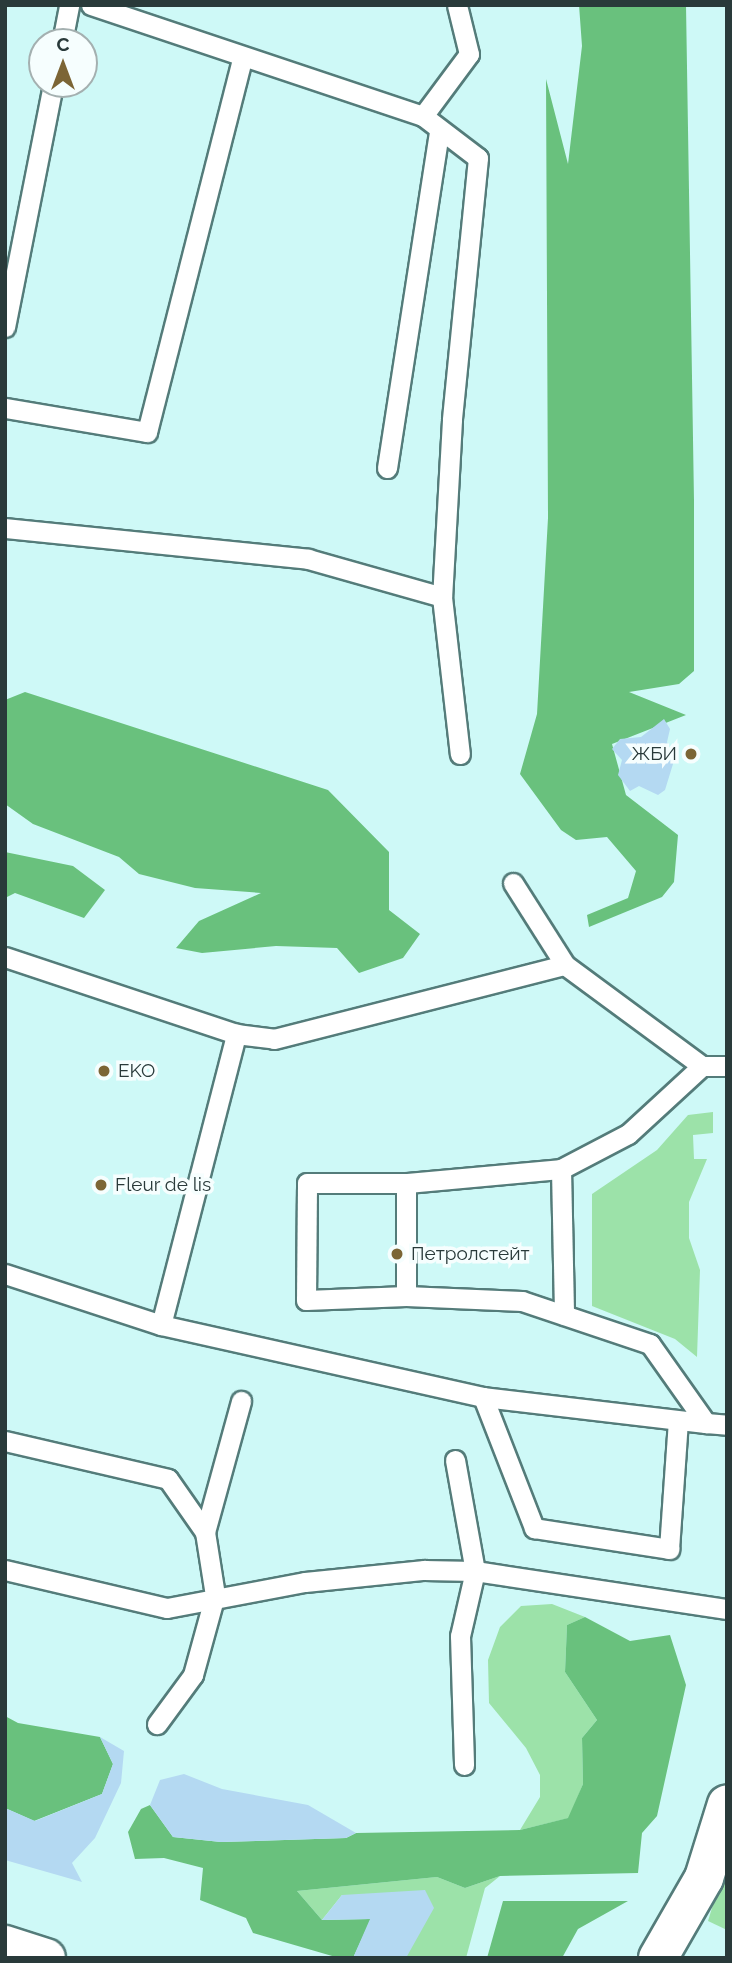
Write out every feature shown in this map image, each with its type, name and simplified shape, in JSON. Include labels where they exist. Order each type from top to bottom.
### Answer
[{"type":"main road","points":[[658,1958],[704,1878],[727,1804]]},
{"type":"main road","points":[[5,1945],[47,1958]]},
{"type":"lane","points":[[65,28],[69,5]]},
{"type":"lane","points":[[91,5],[242,58],[423,116],[439,133],[478,158],[452,420],[442,597],[460,754]]},
{"type":"lane","points":[[423,116],[469,54],[457,5]]},
{"type":"lane","points":[[5,408],[148,432],[242,58]]},
{"type":"lane","points":[[5,327],[50,98]]},
{"type":"lane","points":[[387,468],[439,133]]},
{"type":"lane","points":[[5,528],[308,559],[442,597]]},
{"type":"lane","points":[[513,883],[565,965],[702,1066],[727,1066]]},
{"type":"lane","points":[[5,957],[236,1034],[274,1039],[565,965]]},
{"type":"lane","points":[[160,1325],[236,1034]]},
{"type":"lane","points":[[702,1066],[628,1134],[561,1169],[407,1183],[307,1183],[306,1300],[406,1296],[522,1301],[650,1344],[706,1423]]},
{"type":"lane","points":[[561,1169],[564,1315]]},
{"type":"lane","points":[[406,1296],[407,1183]]},
{"type":"lane","points":[[5,1274],[160,1325],[483,1397],[727,1425]]},
{"type":"lane","points":[[483,1397],[534,1528],[669,1549],[678,1421]]},
{"type":"lane","points":[[157,1724],[194,1675],[215,1595],[205,1532],[241,1401]]},
{"type":"lane","points":[[5,1441],[168,1479],[205,1532]]},
{"type":"lane","points":[[455,1460],[475,1571],[460,1636],[464,1765]]},
{"type":"lane","points":[[5,1570],[167,1608],[215,1595],[424,1570],[475,1571],[727,1609]]},
{"type":"green space","points":[[579,5],[686,5],[694,501],[694,671],[679,684],[629,692],[686,715],[612,744],[626,795],[678,835],[674,882],[662,897],[589,927],[587,915],[628,898],[636,871],[607,837],[576,840],[561,830],[520,774],[537,714],[548,518],[546,79],[568,164],[582,46]]},
{"type":"green space","points":[[25,692],[328,790],[389,852],[389,910],[420,934],[403,958],[359,973],[337,948],[276,946],[202,953],[176,948],[199,921],[261,893],[195,888],[139,874],[119,857],[33,824],[5,804],[5,700]]},
{"type":"green space","points":[[5,852],[73,866],[105,890],[84,918],[15,893],[5,898]]},
{"type":"green space","points":[[713,1112],[713,1133],[693,1135],[694,1159],[707,1159],[689,1202],[689,1238],[700,1270],[697,1357],[675,1339],[592,1306],[592,1194],[657,1150],[688,1115]]},
{"type":"green space","points":[[552,1604],[585,1617],[567,1625],[565,1672],[597,1720],[582,1738],[583,1784],[569,1818],[520,1830],[540,1797],[540,1775],[526,1748],[489,1703],[488,1660],[500,1627],[521,1606]]},
{"type":"green space","points":[[585,1617],[630,1641],[670,1635],[686,1685],[657,1816],[642,1833],[638,1873],[500,1876],[465,1888],[437,1877],[297,1891],[322,1920],[371,1919],[353,1958],[339,1958],[253,1933],[246,1918],[200,1900],[203,1868],[164,1858],[135,1859],[128,1832],[141,1809],[150,1805],[173,1837],[221,1842],[346,1838],[356,1833],[520,1830],[568,1818],[583,1784],[582,1738],[597,1720],[565,1672],[567,1625]]},
{"type":"green space","points":[[5,1716],[18,1723],[100,1737],[113,1764],[102,1794],[34,1821],[5,1808]]},
{"type":"green space","points":[[727,1859],[727,1930],[708,1921]]},
{"type":"green space","points":[[500,1876],[485,1888],[466,1958],[406,1958],[342,1895],[322,1920],[297,1891],[437,1877],[465,1888]]},
{"type":"green space","points":[[503,1901],[628,1901],[578,1929],[562,1958],[487,1958]]},
{"type":"water","points":[[664,719],[670,729],[667,742],[673,764],[665,790],[658,795],[639,786],[630,791],[618,775],[622,760],[612,749],[620,739],[641,737]]},
{"type":"water","points":[[100,1737],[124,1751],[121,1783],[95,1838],[72,1863],[82,1882],[5,1860],[5,1808],[35,1821],[102,1794],[113,1764]]},
{"type":"water","points":[[184,1774],[222,1789],[308,1805],[356,1833],[346,1838],[221,1842],[173,1837],[150,1805],[160,1780]]},
{"type":"water","points":[[425,1890],[434,1908],[406,1958],[353,1958],[370,1919],[322,1920],[342,1895]]},
{"type":"place","name":"ЖБИ","points":[[691,754]]},
{"type":"place","name":"EKO","points":[[104,1071]]},
{"type":"place","name":"Fleur de lis","points":[[101,1185]]},
{"type":"place","name":"Петролстейт","points":[[397,1254]]}]
